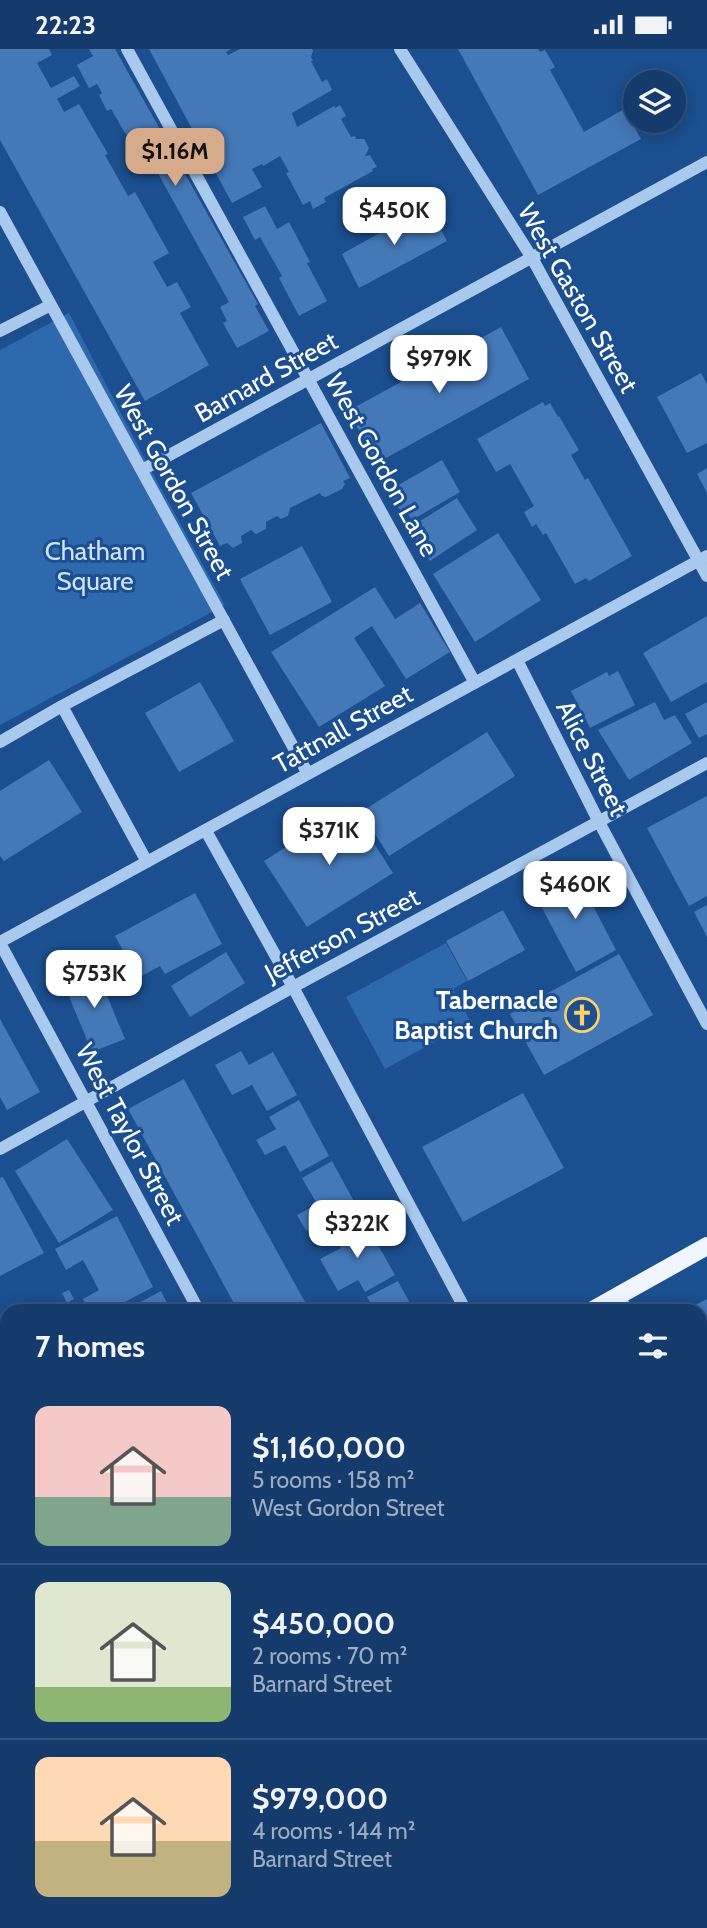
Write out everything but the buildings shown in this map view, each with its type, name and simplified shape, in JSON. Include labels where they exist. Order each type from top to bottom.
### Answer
[{"type":"main road","points":[[623,1303],[707,1246]]},
{"type":"street","name":"West Gordon Lane","points":[[127,49],[475,683]]},
{"type":"street","name":"West Gaston Street","points":[[400,49],[532,258],[703,559],[707,576]]},
{"type":"street","name":"Barnard Street","points":[[142,470],[707,162]]},
{"type":"street","name":"West Gordon Street","points":[[0,212],[308,774]]},
{"type":"street","points":[[0,331],[51,305]]},
{"type":"street","name":"Tattnall Street","points":[[0,943],[703,559]]},
{"type":"street","points":[[0,742],[224,620]]},
{"type":"street","name":"Alice Street","points":[[517,660],[599,822],[707,1024]]},
{"type":"street","points":[[62,706],[147,862]]},
{"type":"street","name":"Jefferson Street","points":[[0,1149],[707,763]]},
{"type":"street","points":[[206,831],[293,987],[462,1304]]},
{"type":"street","name":"West Taylor Street","points":[[0,943],[195,1304]]},
{"type":"green space","name":"Chatham Square","points":[[69,313],[225,605],[0,725],[0,350]]},
{"type":"green space","points":[[446,943],[467,981],[453,989],[471,1022],[385,1069],[346,997]]},
{"type":"place","name":"Tabernacle Baptist Church","points":[[582,1015]]}]
